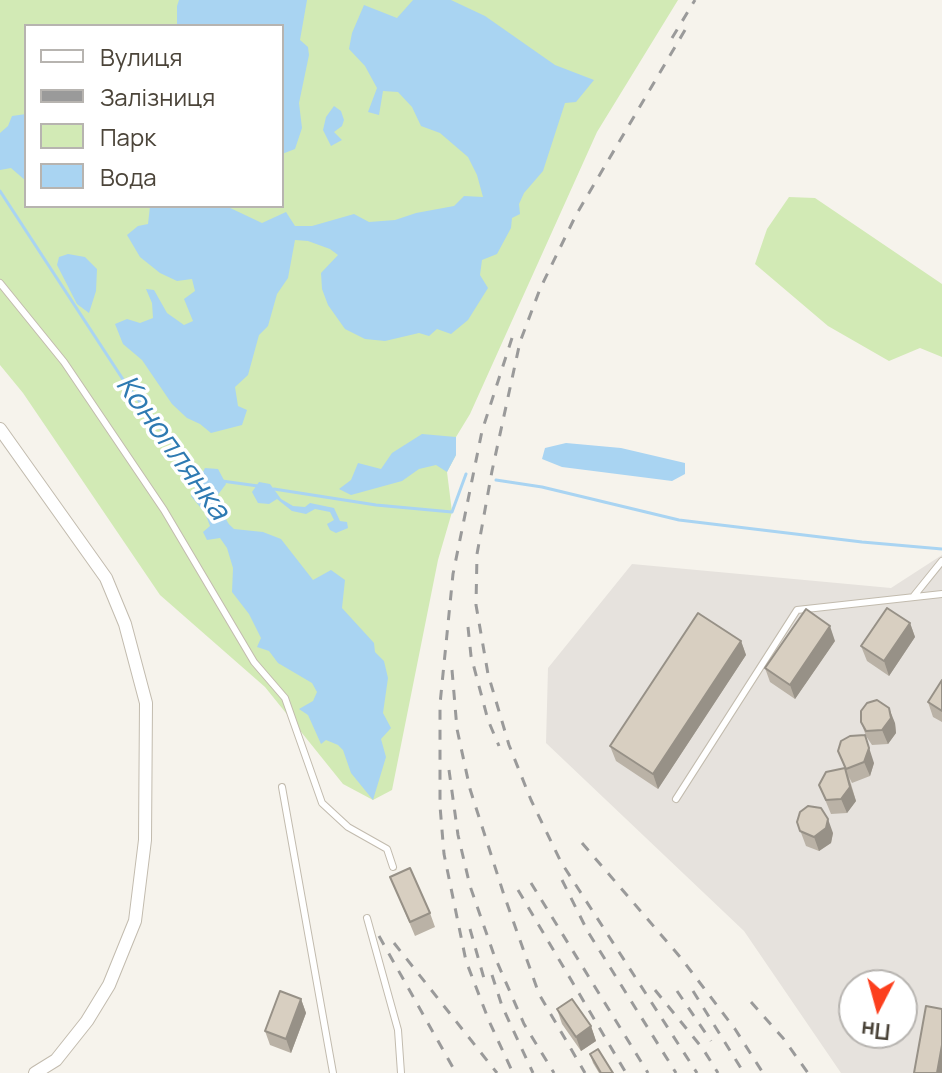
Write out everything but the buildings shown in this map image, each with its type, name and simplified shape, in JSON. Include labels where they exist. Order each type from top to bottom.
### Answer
[{"type":"street","points":[[0,429],[106,578],[125,624],[146,703],[145,840],[135,921],[109,985],[87,1021],[56,1060],[35,1073]]},
{"type":"lane","points":[[0,283],[64,362],[164,510],[254,662],[285,698],[322,803],[348,827],[387,849],[393,867]]},
{"type":"lane","points":[[913,597],[942,561]]},
{"type":"lane","points":[[676,799],[797,610],[942,594]]},
{"type":"lane","points":[[282,787],[333,1073]]},
{"type":"lane","points":[[367,918],[398,1030],[401,1073]]},
{"type":"shaded area","points":[[942,555],[942,1073],[841,1073],[744,931],[546,743],[548,668],[632,564],[891,588]]},
{"type":"green space","points":[[0,0],[678,0],[597,132],[470,414],[456,437],[456,455],[447,472],[452,512],[438,560],[392,790],[373,800],[343,784],[265,687],[160,595],[23,393],[0,365]]},
{"type":"green space","points":[[789,197],[815,198],[942,284],[942,357],[920,348],[889,361],[828,326],[755,264],[767,229]]},
{"type":"water","points":[[179,0],[307,0],[300,40],[308,47],[309,55],[299,103],[302,128],[295,149],[284,153],[284,24],[177,24]]},
{"type":"water","points":[[413,0],[451,0],[485,16],[555,65],[594,80],[576,102],[565,103],[543,171],[524,193],[519,204],[520,214],[512,218],[511,228],[497,254],[482,260],[480,275],[488,288],[468,320],[451,334],[437,329],[429,336],[419,333],[385,341],[365,339],[345,329],[328,305],[322,289],[321,273],[338,255],[308,241],[295,240],[288,278],[277,294],[268,326],[259,335],[248,375],[235,387],[238,406],[247,410],[242,425],[211,433],[172,404],[142,360],[123,344],[115,324],[127,319],[140,323],[153,318],[152,303],[146,289],[154,290],[167,313],[184,325],[193,321],[184,299],[195,291],[192,279],[177,281],[160,273],[140,257],[127,235],[138,226],[148,224],[150,208],[230,208],[262,223],[286,212],[295,226],[312,226],[354,214],[369,222],[395,220],[454,206],[464,196],[483,197],[468,157],[440,133],[421,126],[412,107],[398,92],[383,91],[379,115],[368,112],[377,88],[365,66],[349,49],[352,33],[364,5],[397,18]]},
{"type":"water","points":[[334,106],[341,111],[344,120],[334,132],[342,140],[331,146],[323,130],[326,117]]},
{"type":"water","points":[[24,114],[24,179],[11,168],[0,170],[0,133],[8,126],[12,116]]},
{"type":"water","points":[[68,254],[85,257],[97,269],[96,291],[89,313],[77,304],[57,265],[59,257]]},
{"type":"water","points":[[422,434],[456,437],[456,455],[447,472],[436,465],[419,469],[402,481],[351,495],[339,489],[351,480],[358,463],[381,469],[392,453]]},
{"type":"water","points":[[566,443],[621,448],[685,463],[685,474],[672,481],[562,467],[542,459],[545,448]]},
{"type":"water","points":[[205,468],[218,469],[226,484],[217,496],[215,511],[234,529],[263,532],[281,539],[313,580],[331,570],[345,580],[342,608],[374,643],[375,652],[384,661],[388,678],[383,713],[391,728],[381,739],[386,757],[373,800],[351,773],[343,750],[326,740],[321,744],[308,715],[299,709],[313,701],[317,692],[312,683],[278,663],[269,651],[257,647],[261,638],[249,614],[232,592],[233,568],[227,548],[220,538],[207,540],[203,532],[210,526],[205,513],[191,496]]},
{"type":"water","points":[[259,482],[270,484],[281,499],[293,506],[305,507],[310,503],[334,508],[340,521],[347,522],[348,528],[336,533],[330,530],[327,524],[334,520],[330,512],[315,509],[306,514],[292,511],[277,499],[269,504],[258,503],[252,492]]},
{"type":"waterway","name":"Коноплянка","points":[[0,191],[126,384],[200,479]]},
{"type":"waterway","points":[[274,489],[376,505],[452,512],[466,474]]},
{"type":"waterway","points":[[496,480],[542,487],[679,520],[942,549]]},
{"type":"waterway","points":[[222,481],[258,486]]},
{"type":"waterway","name":"Коноплянка","points":[[215,503],[227,524]]},
{"type":"railway","points":[[672,38],[695,0]]},
{"type":"railway","points":[[685,30],[576,215],[540,289],[520,342],[477,554],[476,605],[488,674],[509,745],[531,800],[561,862],[697,1073]]},
{"type":"railway","points":[[512,338],[482,431],[453,574],[440,704],[440,806],[444,854],[466,961],[513,1073]]},
{"type":"railway","points":[[468,627],[471,656],[488,720],[499,746]]},
{"type":"railway","points":[[452,670],[457,729],[470,789],[504,895],[539,994],[585,1073]]},
{"type":"railway","points":[[449,770],[458,835],[470,886],[494,955],[524,1024],[554,1073]]},
{"type":"railway","points":[[582,843],[681,958],[735,1029],[763,1073]]},
{"type":"railway","points":[[562,880],[588,932],[676,1073]]},
{"type":"railway","points":[[531,883],[648,1073]]},
{"type":"railway","points":[[518,890],[626,1073]]},
{"type":"railway","points":[[470,929],[485,982]]},
{"type":"railway","points":[[379,936],[456,1073]]},
{"type":"railway","points":[[394,943],[497,1073]]},
{"type":"railway","points":[[492,975],[502,1006],[533,1073]]},
{"type":"railway","points":[[655,990],[703,1049],[718,1073]]},
{"type":"railway","points":[[677,991],[711,1041]]},
{"type":"railway","points":[[693,991],[744,1073]]},
{"type":"railway","points":[[751,1002],[783,1038],[808,1073]]}]
